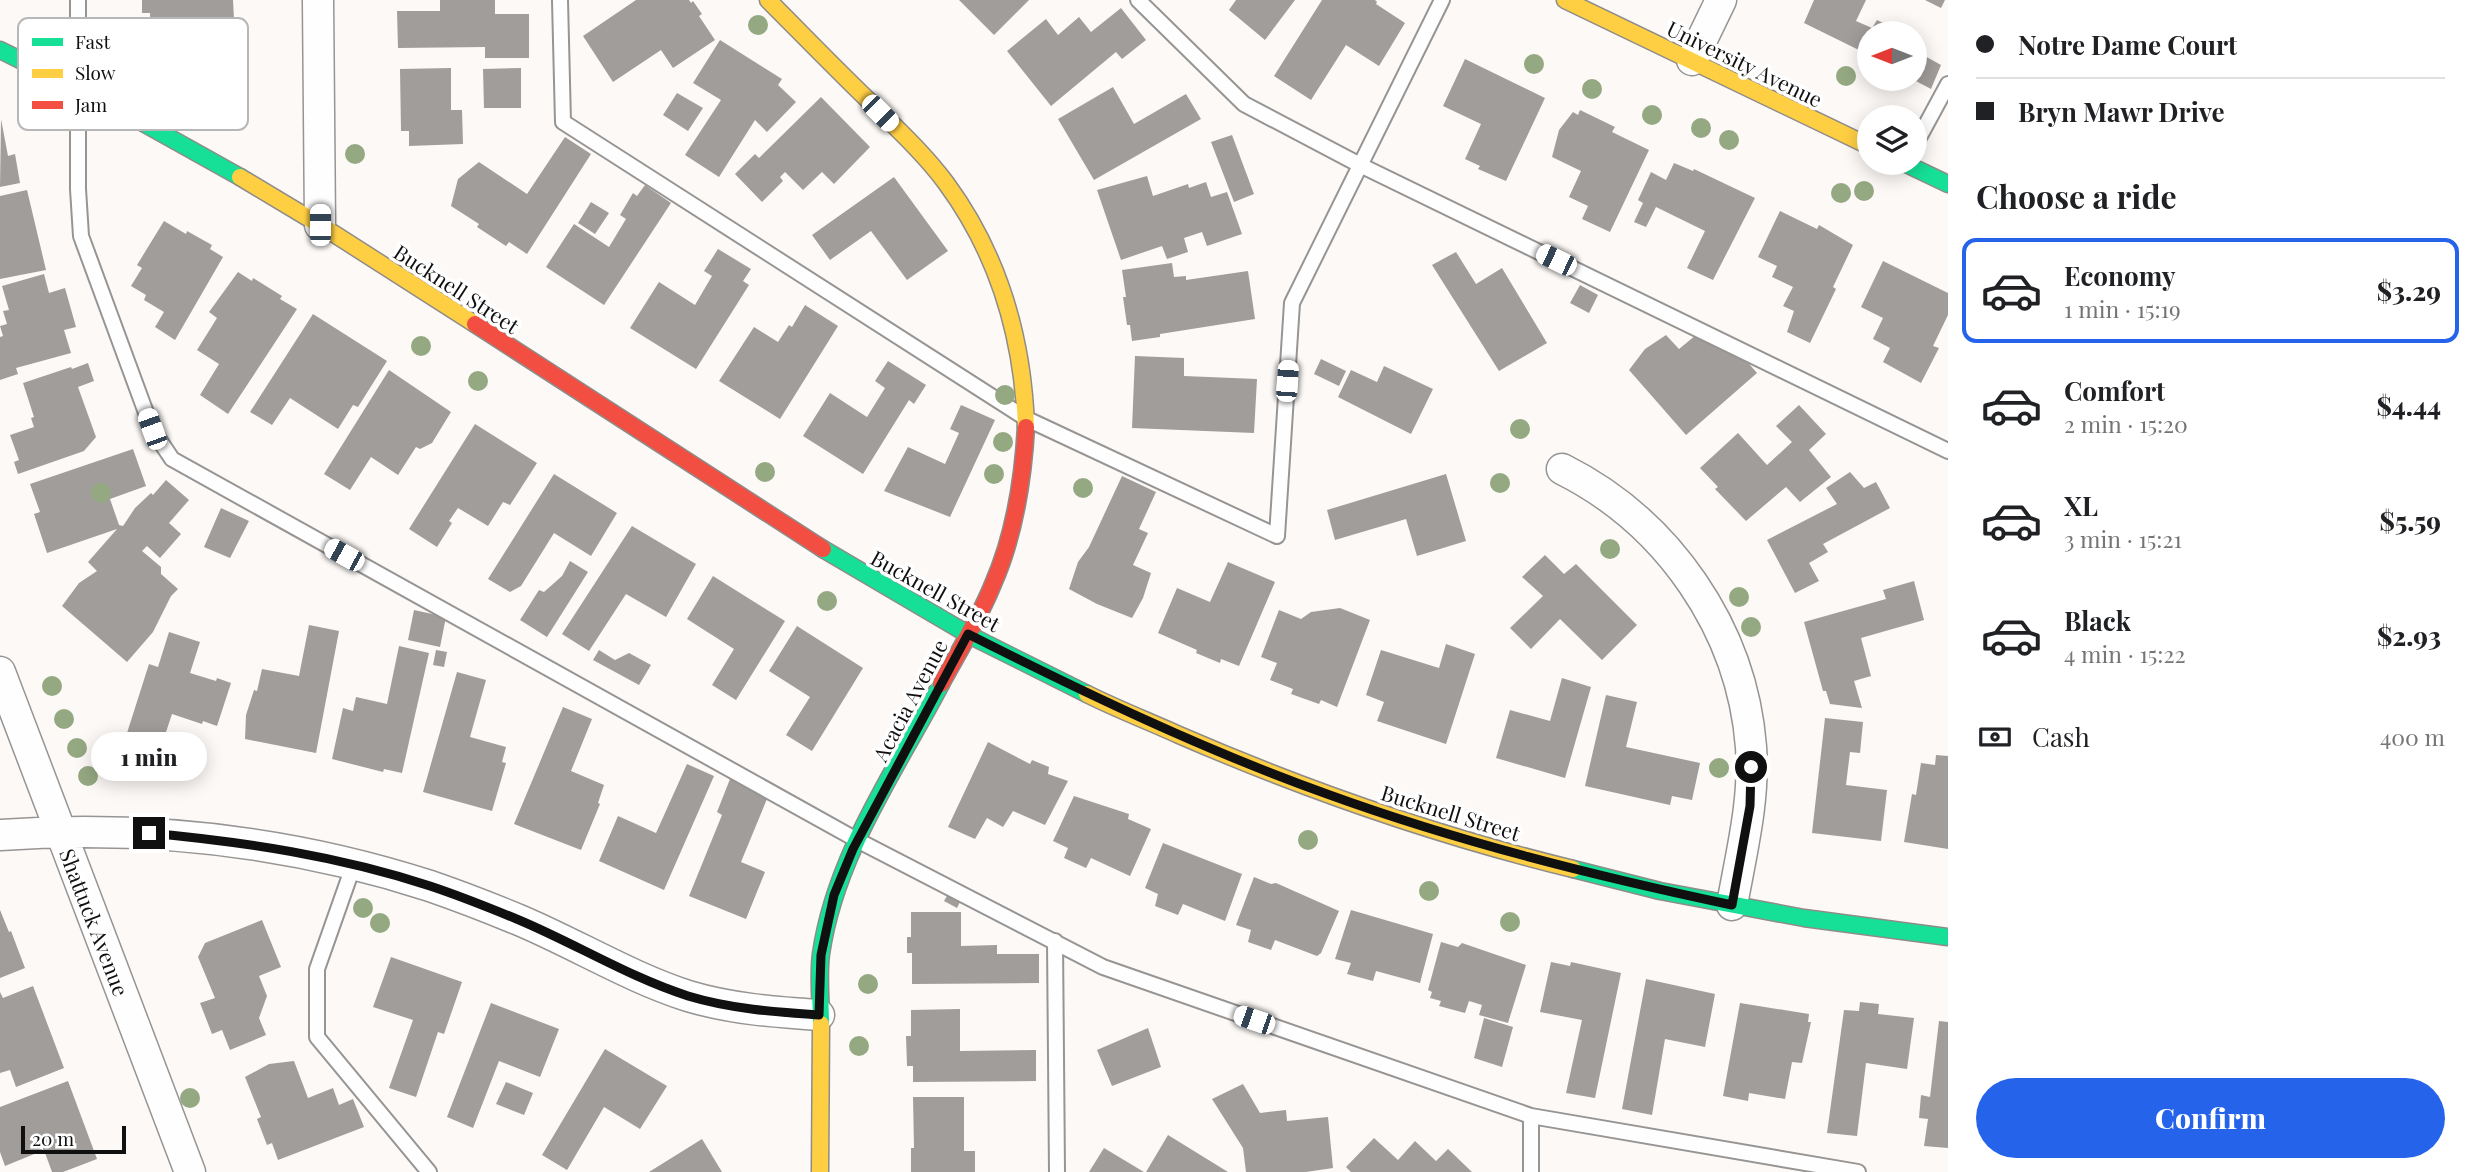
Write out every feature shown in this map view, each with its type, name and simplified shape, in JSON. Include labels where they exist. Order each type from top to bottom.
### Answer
[{"type":"street","points":[[318,0],[320,225]]},
{"type":"street","name":"Acacia Avenue","points":[[768,0],[918,150],[953,193],[989,252],[1006,297],[1022,357],[1027,419],[1024,475],[1015,522],[998,575],[858,840],[834,895],[821,955],[820,1172]]},
{"type":"street","name":"University Avenue","points":[[1565,0],[1857,140]]},
{"type":"street","points":[[1692,60],[1721,0]]},
{"type":"street","name":"Bucknell Street","points":[[0,50],[18,58]]},
{"type":"street","name":"Bucknell Street","points":[[158,130],[320,225],[847,564],[968,634],[1069,685],[1162,727],[1327,794],[1460,838],[1595,876],[1811,920],[1948,937]]},
{"type":"street","points":[[1927,174],[1948,184]]},
{"type":"street","points":[[1562,469],[1627,510],[1665,547],[1697,588],[1723,635],[1742,690],[1751,747],[1750,806],[1732,905]]},
{"type":"street","name":"Shattuck Avenue","points":[[0,672],[190,1172]]},
{"type":"street","points":[[0,835],[60,831],[149,833],[245,842],[354,864],[430,886],[520,920],[632,975],[689,996],[750,1010],[819,1015]]},
{"type":"lane","points":[[78,0],[78,18]]},
{"type":"lane","points":[[560,0],[563,122],[1027,419],[1278,536],[1292,303],[1442,0]]},
{"type":"lane","points":[[1138,0],[1244,104],[1360,165],[1948,451]]},
{"type":"lane","points":[[1927,123],[1948,84]]},
{"type":"lane","points":[[79,130],[81,236],[152,429],[172,460],[858,840],[1103,967],[1531,1116],[1858,1172]]},
{"type":"lane","points":[[354,864],[317,969],[317,1037],[429,1172]]},
{"type":"lane","points":[[1055,941],[1057,1172]]},
{"type":"lane","points":[[1531,1116],[1531,1172]]},
{"type":"building","points":[[142,0],[233,0],[234,18],[150,18],[150,13],[142,13]]},
{"type":"building","points":[[440,0],[495,0],[495,14],[529,14],[529,58],[485,58],[485,47],[398,48],[397,11],[440,11]]},
{"type":"building","points":[[636,0],[693,1],[702,14],[699,16],[715,40],[673,68],[661,50],[613,82],[583,36]]},
{"type":"building","points":[[959,0],[1029,0],[994,35]]},
{"type":"building","points":[[1236,0],[1295,0],[1265,40],[1229,10]]},
{"type":"building","points":[[1322,0],[1375,0],[1376,4],[1405,23],[1379,66],[1346,45],[1311,100],[1274,76]]},
{"type":"building","points":[[1814,0],[1866,0],[1856,21],[1857,49],[1804,23]]},
{"type":"building","points":[[1925,0],[1945,0],[1941,8]]},
{"type":"building","points":[[1121,8],[1146,40],[1122,59],[1116,52],[1051,106],[1007,51],[1046,19],[1058,35],[1079,17],[1091,32]]},
{"type":"building","points":[[720,40],[782,79],[778,85],[796,102],[767,132],[755,120],[719,177],[685,155],[721,100],[693,83]]},
{"type":"building","points":[[1927,57],[1941,65],[1931,89],[1927,87]]},
{"type":"building","points":[[1465,59],[1545,98],[1506,181],[1478,169],[1480,166],[1465,159],[1481,124],[1443,106]]},
{"type":"building","points":[[451,68],[451,110],[462,110],[463,144],[409,146],[409,131],[401,131],[400,69]]},
{"type":"building","points":[[521,68],[521,108],[484,108],[483,69]]},
{"type":"building","points":[[1113,87],[1134,124],[1186,94],[1201,119],[1094,180],[1058,119]]},
{"type":"building","points":[[677,93],[703,108],[688,131],[663,115]]},
{"type":"building","points":[[821,97],[870,147],[834,184],[822,172],[803,190],[785,172],[780,177],[783,181],[762,202],[735,174],[755,154],[759,158]]},
{"type":"building","points":[[1580,110],[1615,127],[1612,132],[1649,150],[1610,232],[1582,219],[1588,206],[1569,197],[1581,171],[1552,157],[1559,130],[1573,112],[1578,115]]},
{"type":"building","points":[[1,119],[8,156],[15,154],[20,183],[0,187]]},
{"type":"building","points":[[1232,135],[1254,194],[1234,202],[1211,142]]},
{"type":"building","points":[[565,137],[591,154],[527,254],[509,242],[506,246],[451,206],[458,179],[479,162],[527,194]]},
{"type":"building","points":[[1674,163],[1693,171],[1694,169],[1755,198],[1713,280],[1687,268],[1705,231],[1656,207],[1646,227],[1634,222],[1643,203],[1638,200],[1651,172],[1666,180]]},
{"type":"building","points":[[1147,176],[1153,196],[1188,184],[1189,188],[1206,182],[1211,197],[1227,192],[1242,234],[1207,246],[1202,232],[1184,238],[1188,252],[1167,259],[1162,246],[1121,260],[1097,190]]},
{"type":"building","points":[[894,177],[948,251],[907,280],[871,231],[830,260],[812,235]]},
{"type":"building","points":[[645,185],[671,203],[604,305],[546,267],[574,224],[609,247],[626,219],[620,215],[633,193],[637,196]]},
{"type":"building","points":[[27,190],[46,270],[0,279],[0,196]]},
{"type":"building","points":[[591,202],[609,213],[595,234],[578,223]]},
{"type":"building","points":[[1780,211],[1817,229],[1819,225],[1853,245],[1833,287],[1836,289],[1810,343],[1787,332],[1794,311],[1783,306],[1793,287],[1772,277],[1777,266],[1758,257]]},
{"type":"building","points":[[164,221],[212,245],[210,249],[223,257],[175,340],[155,327],[164,312],[144,300],[146,295],[131,286],[142,268],[137,265]]},
{"type":"building","points":[[718,249],[751,269],[743,281],[749,285],[696,369],[630,328],[659,282],[695,305],[712,276],[704,271]]},
{"type":"building","points":[[1456,252],[1476,284],[1502,268],[1547,343],[1499,371],[1432,265]]},
{"type":"building","points":[[1883,261],[1948,293],[1948,315],[1933,346],[1939,348],[1921,383],[1883,362],[1890,348],[1873,339],[1883,318],[1861,307]]},
{"type":"building","points":[[1172,263],[1174,277],[1186,276],[1186,280],[1248,271],[1255,319],[1132,341],[1123,297],[1126,297],[1122,270]]},
{"type":"building","points":[[238,272],[282,296],[280,299],[297,309],[228,414],[200,395],[219,364],[197,350],[217,318],[209,312]]},
{"type":"building","points":[[44,274],[49,293],[65,288],[76,327],[64,330],[71,353],[16,368],[18,374],[0,380],[0,337],[3,336],[0,326],[7,324],[3,311],[9,310],[2,286]]},
{"type":"building","points":[[1580,285],[1598,295],[1589,313],[1570,303]]},
{"type":"building","points":[[805,305],[838,326],[780,419],[719,381],[754,327],[778,342],[789,325],[792,327]]},
{"type":"building","points":[[313,314],[387,361],[358,407],[353,405],[338,429],[290,398],[272,425],[250,412]]},
{"type":"building","points":[[1666,335],[1679,349],[1696,335],[1737,350],[1757,373],[1686,435],[1629,370],[1645,349]]},
{"type":"building","points":[[1135,356],[1184,358],[1184,376],[1257,379],[1254,433],[1132,428]]},
{"type":"building","points":[[1321,359],[1346,371],[1339,386],[1314,374]]},
{"type":"building","points":[[888,361],[926,385],[914,404],[909,400],[863,474],[803,436],[830,393],[867,417],[885,388],[875,381]]},
{"type":"building","points":[[88,363],[94,381],[78,387],[96,437],[84,451],[18,474],[14,462],[19,460],[10,435],[34,427],[31,418],[34,417],[23,383]]},
{"type":"building","points":[[1384,366],[1433,389],[1411,434],[1338,397],[1351,370],[1377,382]]},
{"type":"building","points":[[389,370],[451,412],[432,443],[420,449],[416,447],[398,475],[371,457],[350,490],[324,474]]},
{"type":"building","points":[[961,405],[995,420],[950,517],[884,491],[908,447],[945,464],[959,433],[950,429]]},
{"type":"building","points":[[1799,405],[1826,434],[1809,450],[1831,477],[1800,502],[1786,487],[1746,521],[1715,489],[1718,487],[1700,468],[1738,433],[1767,465],[1792,442],[1776,426]]},
{"type":"building","points":[[475,424],[537,463],[510,505],[503,502],[488,526],[458,508],[437,547],[409,529]]},
{"type":"building","points":[[133,449],[146,486],[110,499],[119,525],[123,526],[135,508],[151,493],[153,495],[166,480],[189,500],[169,523],[181,534],[160,558],[147,546],[142,551],[161,567],[161,574],[178,589],[171,596],[153,632],[127,662],[62,606],[79,583],[97,571],[88,562],[117,529],[47,553],[34,514],[40,512],[30,484]]},
{"type":"building","points":[[1850,472],[1864,488],[1876,482],[1890,508],[1823,544],[1828,552],[1809,563],[1819,581],[1795,593],[1767,540],[1837,504],[1826,488]]},
{"type":"building","points":[[554,474],[617,513],[591,556],[554,533],[521,586],[510,592],[488,579]]},
{"type":"building","points":[[1446,474],[1466,541],[1417,556],[1406,519],[1335,540],[1327,510]]},
{"type":"building","points":[[1122,476],[1156,492],[1139,529],[1148,533],[1133,565],[1151,573],[1143,598],[1132,618],[1069,589],[1078,562],[1089,547]]},
{"type":"building","points":[[221,508],[249,521],[230,558],[204,547]]},
{"type":"building","points":[[632,526],[696,564],[666,617],[626,594],[589,651],[562,634]]},
{"type":"building","points":[[1545,555],[1564,574],[1576,564],[1637,625],[1602,660],[1560,619],[1531,649],[1510,628],[1543,596],[1522,577]]},
{"type":"building","points":[[570,561],[588,572],[547,637],[520,620],[539,590],[544,592],[562,576]]},
{"type":"building","points":[[1228,562],[1275,582],[1239,666],[1221,659],[1220,663],[1158,633],[1177,588],[1210,602]]},
{"type":"building","points":[[713,576],[785,621],[736,700],[712,685],[734,649],[687,619]]},
{"type":"building","points":[[1914,581],[1924,620],[1861,638],[1871,676],[1854,681],[1862,708],[1830,704],[1826,691],[1823,691],[1804,622],[1886,599],[1883,590]]},
{"type":"building","points":[[1340,608],[1370,620],[1337,707],[1321,700],[1319,704],[1291,694],[1293,689],[1270,680],[1277,663],[1261,657],[1279,610],[1301,619],[1311,612]]},
{"type":"building","points":[[414,610],[446,617],[440,647],[408,640]]},
{"type":"building","points":[[309,625],[339,631],[316,753],[245,739],[246,715],[254,690],[257,691],[262,669],[299,676]]},
{"type":"building","points":[[797,626],[863,668],[812,751],[786,735],[810,697],[769,671]]},
{"type":"building","points":[[169,632],[200,642],[190,673],[231,683],[217,726],[172,714],[162,744],[127,733],[149,664],[158,667]]},
{"type":"building","points":[[1446,644],[1475,654],[1446,744],[1377,721],[1384,702],[1366,695],[1381,650],[1439,668]]},
{"type":"building","points":[[399,646],[429,653],[402,773],[384,769],[383,772],[332,759],[343,708],[353,711],[356,697],[387,704]]},
{"type":"building","points":[[436,650],[447,652],[444,667],[433,665]]},
{"type":"building","points":[[599,650],[615,660],[629,653],[651,665],[639,685],[593,660]]},
{"type":"building","points":[[457,672],[486,680],[470,737],[506,747],[502,762],[506,763],[492,811],[423,792]]},
{"type":"building","points":[[1562,678],[1591,687],[1565,778],[1496,758],[1510,710],[1550,721]]},
{"type":"building","points":[[1606,695],[1637,702],[1626,747],[1700,763],[1692,800],[1672,796],[1670,805],[1585,786]]},
{"type":"building","points":[[563,707],[592,719],[571,771],[604,785],[598,803],[600,804],[581,850],[514,824]]},
{"type":"building","points":[[1825,718],[1863,722],[1860,753],[1850,752],[1846,785],[1887,790],[1881,841],[1812,833]]},
{"type":"building","points":[[988,742],[1030,764],[1032,760],[1049,767],[1048,774],[1068,781],[1045,825],[1013,811],[1003,827],[987,818],[975,839],[948,827]]},
{"type":"building","points":[[1936,755],[1948,756],[1948,849],[1904,842],[1912,794],[1916,795],[1921,763],[1935,765]]},
{"type":"building","points":[[687,764],[714,776],[664,890],[599,861],[618,816],[656,833]]},
{"type":"building","points":[[730,779],[769,794],[741,862],[765,872],[746,919],[689,896],[722,815],[717,812]]},
{"type":"building","points":[[1074,796],[1129,814],[1128,819],[1151,829],[1130,876],[1091,858],[1086,868],[1064,858],[1068,848],[1053,841]]},
{"type":"building","points":[[1163,843],[1242,874],[1225,921],[1183,904],[1178,915],[1155,906],[1158,894],[1145,888]]},
{"type":"building","points":[[1254,877],[1271,884],[1276,883],[1339,911],[1321,953],[1317,956],[1275,940],[1271,950],[1248,942],[1251,930],[1236,925]]},
{"type":"building","points":[[951,889],[963,896],[957,908],[944,901]]},
{"type":"building","points":[[0,910],[25,968],[0,978]]},
{"type":"building","points":[[1351,910],[1433,934],[1420,983],[1376,971],[1373,981],[1347,974],[1351,963],[1335,959]]},
{"type":"building","points":[[911,912],[961,912],[961,946],[997,945],[997,954],[1039,954],[1039,983],[912,984],[912,953],[907,953],[907,937],[911,937]]},
{"type":"building","points":[[262,920],[281,967],[259,976],[267,996],[259,1018],[266,1035],[230,1050],[222,1030],[212,1034],[200,1003],[215,998],[198,957],[205,943]]},
{"type":"building","points":[[1441,942],[1458,947],[1462,943],[1526,965],[1508,1023],[1479,1015],[1482,1005],[1469,1001],[1465,1013],[1439,1006],[1441,1001],[1430,998],[1432,992],[1428,990]]},
{"type":"building","points":[[391,957],[462,982],[444,1034],[438,1032],[416,1097],[389,1088],[413,1020],[373,1007]]},
{"type":"building","points":[[1551,962],[1570,966],[1571,962],[1621,973],[1595,1098],[1566,1093],[1582,1020],[1540,1012]]},
{"type":"building","points":[[1646,979],[1715,994],[1705,1047],[1665,1039],[1652,1115],[1622,1109]]},
{"type":"building","points":[[33,986],[64,1068],[16,1087],[10,1070],[0,1073],[0,992],[3,998]]},
{"type":"building","points":[[1860,1002],[1879,1004],[1878,1014],[1914,1018],[1907,1069],[1866,1063],[1857,1136],[1827,1133],[1844,1010],[1859,1011]]},
{"type":"building","points":[[491,1003],[559,1029],[540,1077],[499,1061],[473,1128],[447,1117]]},
{"type":"building","points":[[1740,1003],[1809,1014],[1808,1022],[1811,1022],[1802,1063],[1792,1062],[1785,1099],[1749,1093],[1748,1101],[1723,1096]]},
{"type":"building","points":[[960,1009],[960,1051],[1036,1050],[1036,1081],[913,1082],[913,1066],[907,1066],[906,1036],[911,1036],[911,1010]]},
{"type":"building","points":[[1484,1018],[1513,1027],[1502,1067],[1474,1058]]},
{"type":"building","points":[[1939,1021],[1948,1022],[1948,1148],[1924,1146],[1928,1119],[1919,1118],[1921,1095],[1930,1097]]},
{"type":"building","points":[[1148,1028],[1161,1067],[1112,1086],[1097,1050]]},
{"type":"building","points":[[605,1049],[667,1086],[640,1129],[604,1107],[567,1170],[542,1155]]},
{"type":"building","points":[[294,1061],[308,1098],[333,1088],[339,1105],[353,1099],[364,1127],[278,1160],[272,1143],[267,1145],[257,1119],[261,1117],[245,1077],[269,1064]]},
{"type":"building","points":[[68,1081],[97,1159],[63,1172],[52,1172],[44,1150],[5,1166],[0,1152],[0,1107]]},
{"type":"building","points":[[506,1082],[533,1093],[524,1115],[496,1104]]},
{"type":"building","points":[[1243,1084],[1260,1113],[1286,1110],[1287,1121],[1328,1117],[1333,1168],[1306,1172],[1246,1172],[1243,1148],[1212,1099]]},
{"type":"building","points":[[913,1097],[964,1097],[964,1151],[975,1151],[975,1172],[911,1172],[911,1148],[914,1148]]},
{"type":"building","points":[[1168,1135],[1228,1172],[1146,1172]]},
{"type":"building","points":[[1374,1138],[1398,1160],[1415,1141],[1436,1161],[1448,1149],[1472,1172],[1351,1172],[1346,1167]]},
{"type":"building","points":[[702,1139],[722,1172],[649,1172]]},
{"type":"building","points":[[1104,1148],[1144,1172],[1089,1172]]},
{"type":"traffic: fast","points":[[0,50],[18,59]]},
{"type":"traffic: fast","points":[[156,130],[240,177]]},
{"type":"traffic: fast","points":[[1927,174],[1948,184]]},
{"type":"traffic: fast","points":[[823,549],[971,636],[1087,694]]},
{"type":"traffic: fast","points":[[821,1024],[821,954],[839,883],[869,814],[941,684]]},
{"type":"traffic: fast","points":[[1573,869],[1660,891],[1804,918],[1948,937]]},
{"type":"traffic: slow","points":[[768,0],[918,150],[965,211],[994,269],[1005,299],[1020,362],[1026,427]]},
{"type":"traffic: slow","points":[[1565,0],[1857,140]]},
{"type":"traffic: slow","points":[[240,177],[475,324]]},
{"type":"traffic: slow","points":[[1087,694],[1227,755],[1324,793],[1422,827],[1573,869]]},
{"type":"traffic: slow","points":[[820,1172],[821,1024]]},
{"type":"traffic: jam","points":[[475,324],[823,549]]},
{"type":"traffic: jam","points":[[941,684],[982,610],[1001,565],[1020,487],[1026,427]]},
{"type":"route","points":[[149,833],[245,842],[354,864],[430,886],[520,920],[632,975],[689,996],[750,1010],[819,1015],[821,955],[834,895],[853,849],[968,634],[1069,685],[1196,743],[1327,794],[1460,838],[1595,876],[1732,905],[1750,806],[1751,767]]}]
